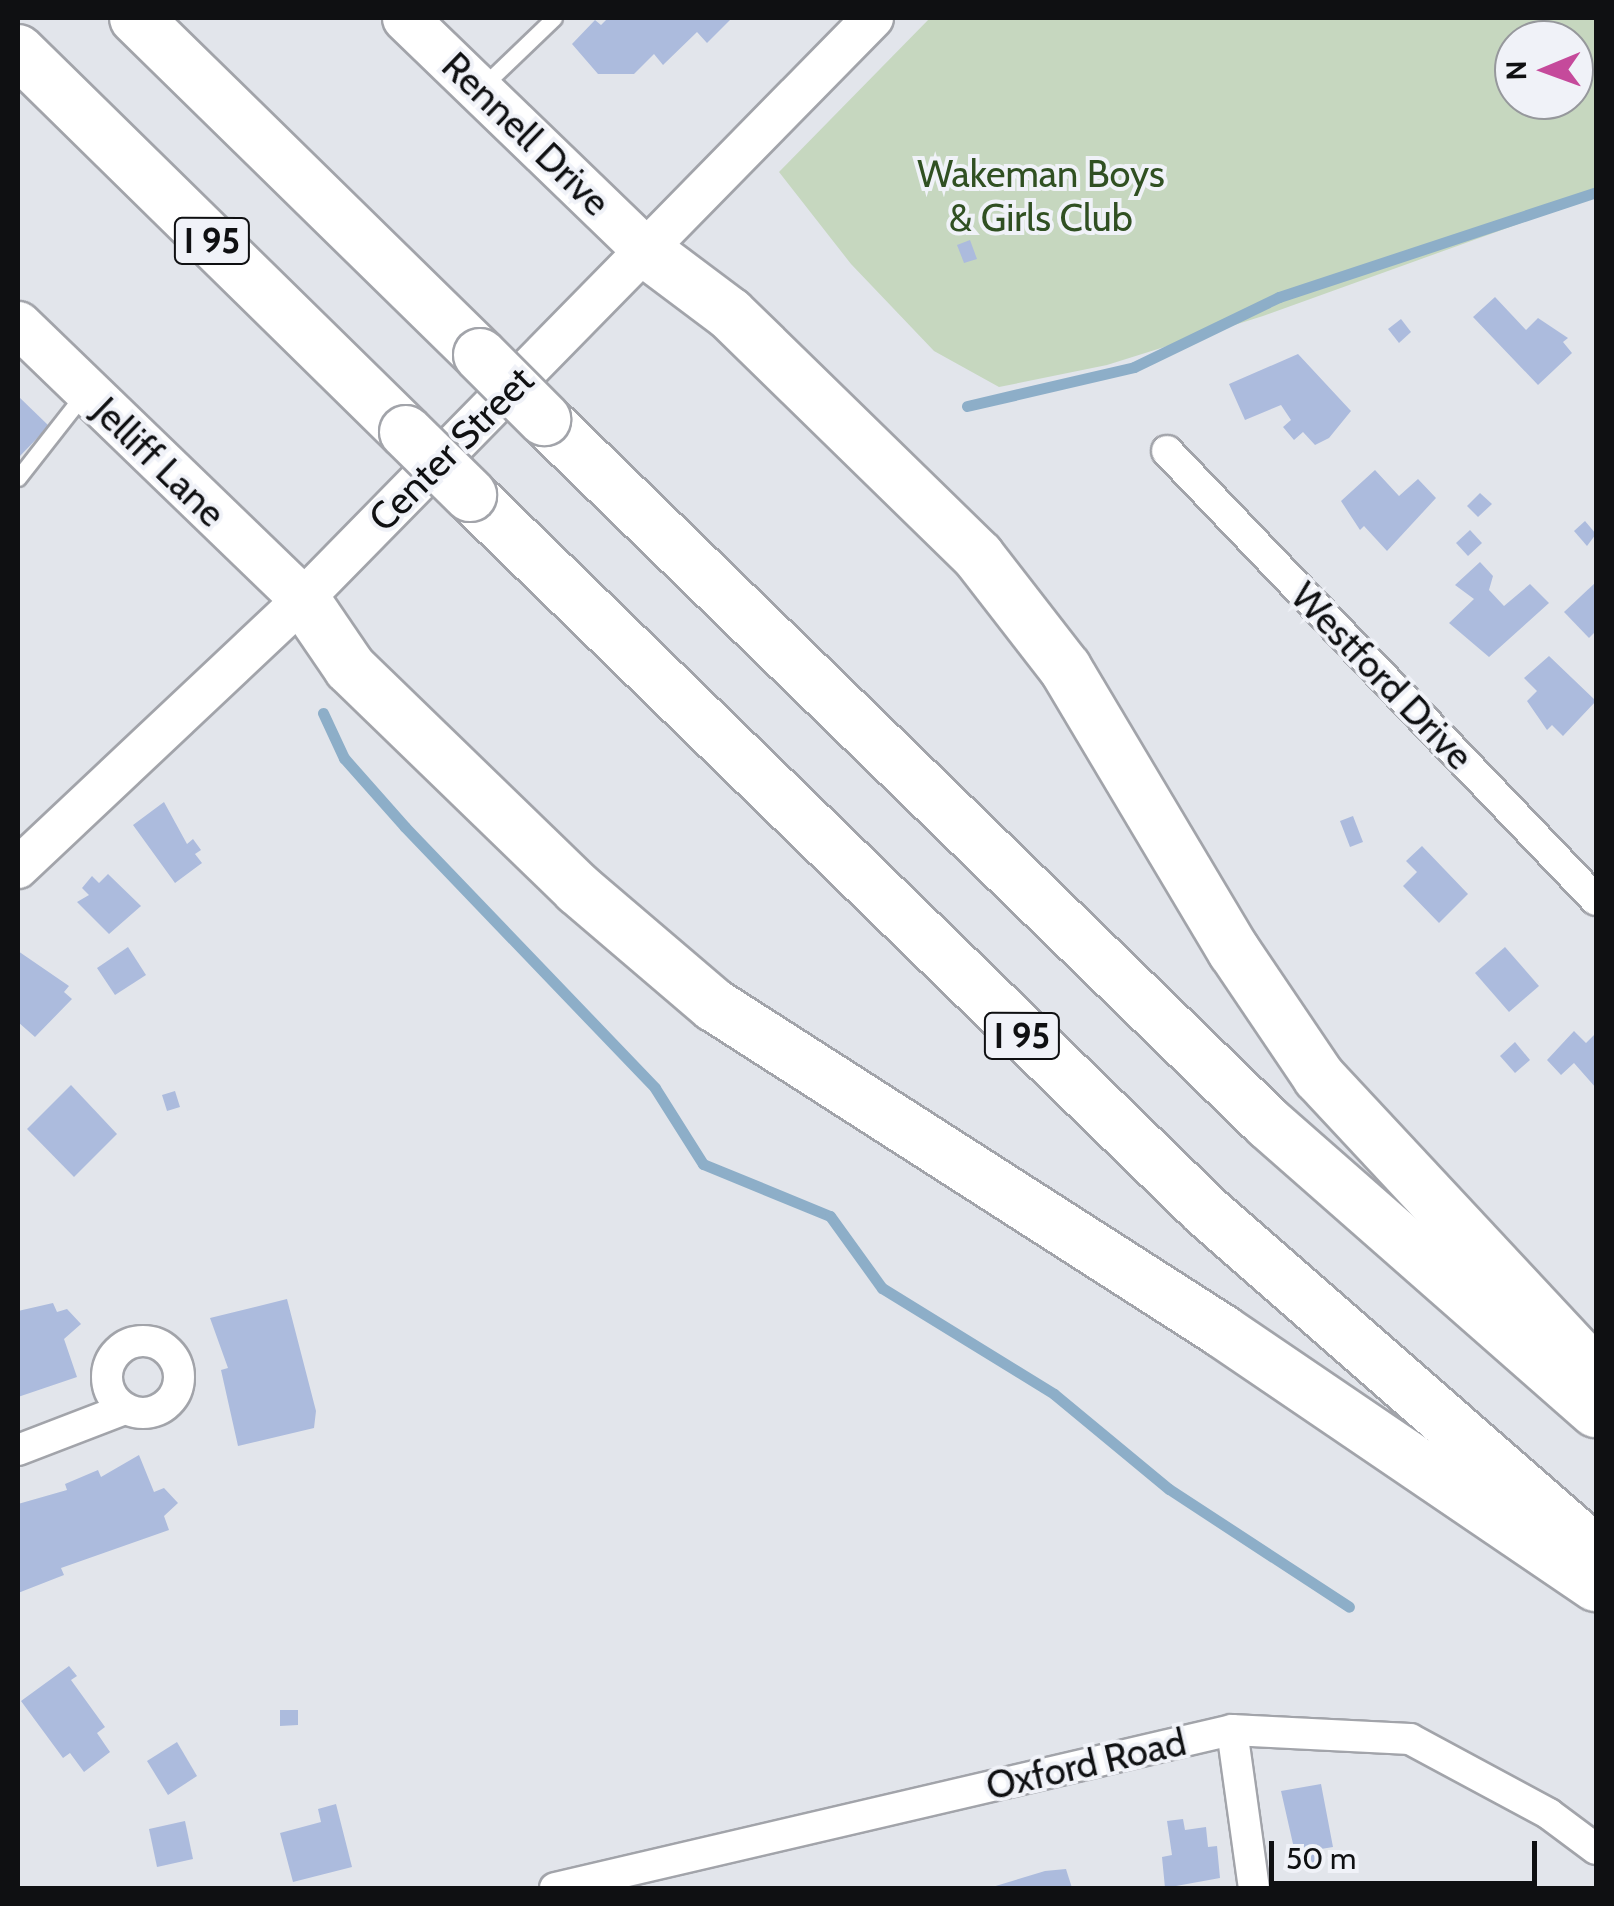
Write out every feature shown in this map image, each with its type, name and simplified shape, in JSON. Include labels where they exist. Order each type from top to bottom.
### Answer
[{"type":"highway","points":[[136,18],[1270,1124],[1596,1410]]},
{"type":"highway","name":"I 95","points":[[18,50],[1206,1212],[1596,1552]]},
{"type":"highway","points":[[646,252],[730,314],[978,556],[1065,668],[1234,951],[1318,1077],[1596,1374]]},
{"type":"highway","points":[[303,599],[350,668],[578,889],[714,1005],[1192,1312],[1596,1586]]},
{"type":"main road","name":"Rennell Drive","points":[[405,18],[646,252]]},
{"type":"main road","name":"Jelliff Lane","points":[[18,324],[303,599]]},
{"type":"street","name":"Center Street","points":[[18,868],[303,599],[873,18]]},
{"type":"street","name":"Westford Drive","points":[[1167,451],[1596,900]]},
{"type":"street","points":[[18,1450],[126,1409]]},
{"type":"street","points":[[1232,1730],[1254,1888]]},
{"type":"street","name":"Oxford Road","points":[[555,1888],[1232,1730],[1410,1739],[1549,1814],[1596,1849]]},
{"type":"lane","points":[[480,89],[554,18]]},
{"type":"lane","points":[[18,478],[86,392]]},
{"type":"green space","name":"Wakeman Boys & Girls Club","points":[[930,18],[1596,18],[1596,196],[1263,316],[1107,365],[999,387],[934,351],[851,264],[779,172]]},
{"type":"building","points":[[608,18],[732,18],[707,43],[697,32],[663,65],[654,54],[634,74],[598,74],[572,44],[595,20],[601,25]]},
{"type":"building","points":[[970,240],[977,259],[964,263],[957,245]]},
{"type":"building","points":[[1495,297],[1526,330],[1538,318],[1568,338],[1563,342],[1572,353],[1538,385],[1473,317]]},
{"type":"building","points":[[1401,319],[1411,332],[1399,343],[1388,329]]},
{"type":"building","points":[[1298,354],[1351,411],[1329,438],[1315,445],[1303,432],[1294,440],[1283,427],[1291,420],[1281,405],[1245,420],[1229,384]]},
{"type":"building","points":[[18,396],[49,426],[18,458]]},
{"type":"building","points":[[1375,470],[1399,496],[1418,479],[1436,498],[1387,551],[1364,526],[1360,530],[1341,501]]},
{"type":"building","points":[[1480,493],[1492,504],[1478,517],[1467,506]]},
{"type":"building","points":[[1585,521],[1596,534],[1587,546],[1574,531]]},
{"type":"building","points":[[1470,530],[1482,543],[1468,556],[1456,543]]},
{"type":"building","points":[[1480,562],[1493,576],[1489,590],[1504,606],[1530,584],[1549,603],[1489,657],[1449,623],[1474,599],[1455,585]]},
{"type":"building","points":[[1596,582],[1596,631],[1589,638],[1564,612]]},
{"type":"building","points":[[1549,656],[1596,701],[1563,736],[1552,725],[1547,730],[1527,701],[1537,691],[1524,678]]},
{"type":"building","points":[[164,802],[187,844],[193,839],[201,850],[195,854],[202,863],[175,883],[133,825]]},
{"type":"building","points":[[1353,816],[1363,842],[1350,847],[1340,821]]},
{"type":"building","points":[[1422,846],[1468,894],[1439,923],[1403,886],[1417,872],[1406,861]]},
{"type":"building","points":[[108,874],[141,906],[109,934],[77,902],[89,895],[82,888],[92,876],[99,883]]},
{"type":"building","points":[[128,947],[146,975],[115,995],[97,968]]},
{"type":"building","points":[[1505,947],[1539,986],[1509,1012],[1475,973]]},
{"type":"building","points":[[18,951],[69,986],[64,992],[72,999],[35,1037],[18,1022]]},
{"type":"building","points":[[1574,1031],[1586,1043],[1596,1033],[1596,1088],[1574,1063],[1561,1075],[1547,1060]]},
{"type":"building","points":[[1515,1042],[1530,1060],[1515,1073],[1500,1056]]},
{"type":"building","points":[[71,1085],[117,1134],[74,1177],[27,1129]]},
{"type":"building","points":[[175,1091],[180,1107],[167,1111],[162,1095]]},
{"type":"building","points":[[287,1299],[316,1411],[314,1428],[238,1446],[221,1370],[228,1368],[210,1318]]},
{"type":"building","points":[[53,1303],[57,1312],[67,1309],[81,1324],[64,1339],[77,1377],[18,1397],[18,1311]]},
{"type":"building","points":[[139,1455],[154,1492],[164,1488],[178,1503],[164,1516],[169,1530],[61,1568],[64,1575],[18,1593],[18,1504],[67,1490],[65,1484],[98,1470],[101,1477]]},
{"type":"building","points":[[69,1666],[77,1676],[71,1680],[105,1727],[97,1733],[110,1752],[84,1772],[70,1753],[63,1758],[21,1701]]},
{"type":"building","points":[[280,1710],[298,1710],[298,1725],[280,1726]]},
{"type":"building","points":[[177,1742],[197,1776],[168,1795],[147,1761]]},
{"type":"building","points":[[1321,1784],[1333,1847],[1321,1849],[1323,1861],[1298,1866],[1281,1791]]},
{"type":"building","points":[[336,1804],[352,1867],[293,1882],[280,1833],[321,1822],[318,1809]]},
{"type":"building","points":[[1183,1819],[1185,1830],[1206,1827],[1208,1847],[1217,1846],[1220,1878],[1165,1888],[1162,1857],[1172,1855],[1167,1821]]},
{"type":"building","points":[[185,1821],[193,1859],[157,1867],[149,1829]]},
{"type":"building","points":[[1066,1869],[1072,1888],[989,1888],[1045,1871]]},
{"type":"waterway","points":[[967,406],[1134,367],[1279,297],[1596,192]]},
{"type":"waterway","points":[[323,713],[344,758],[655,1088],[703,1164],[830,1216],[882,1288],[1054,1394],[1169,1489],[1349,1607]]}]
